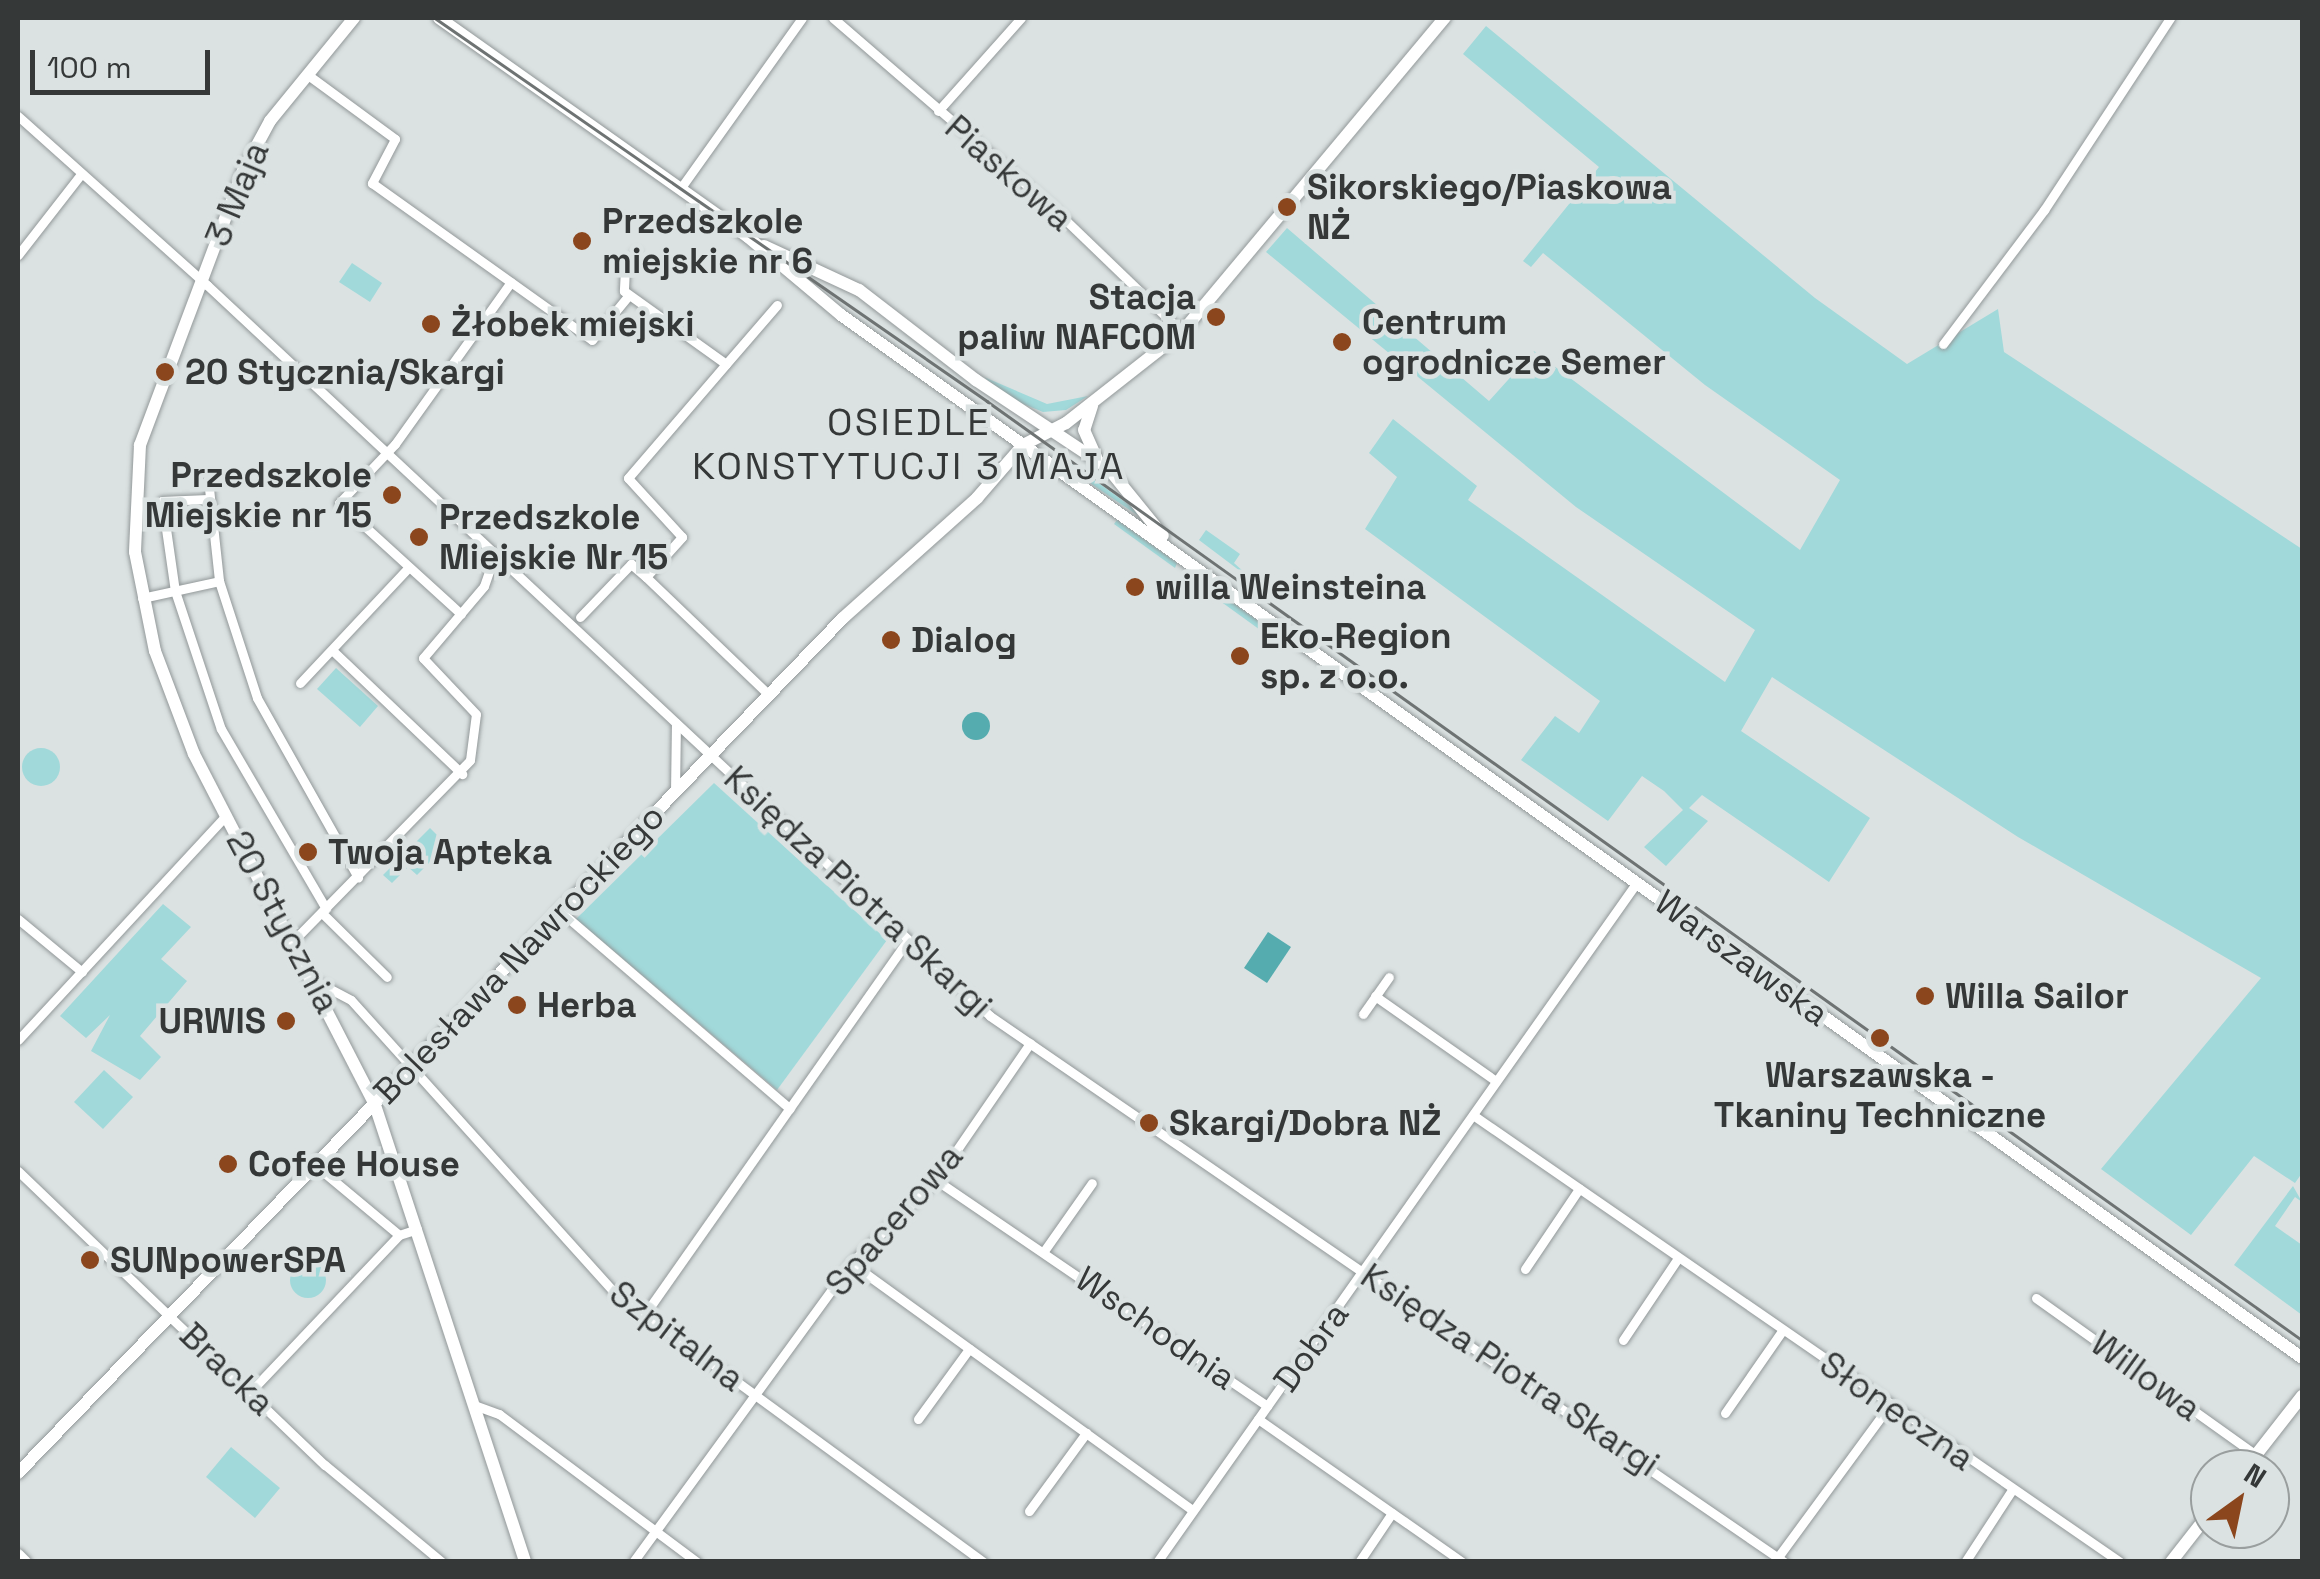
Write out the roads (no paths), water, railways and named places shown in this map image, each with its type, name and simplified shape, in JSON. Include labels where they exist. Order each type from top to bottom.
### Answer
[{"type":"street","name":"3 Maja","points":[[201,280],[256,144],[354,18]]},
{"type":"street","name":"Warszawska","points":[[439,18],[748,237],[841,315],[1026,442],[2302,1358]]},
{"type":"street","points":[[680,189],[802,18]]},
{"type":"street","name":"Piaskowa","points":[[833,18],[1182,332]]},
{"type":"street","points":[[938,111],[1020,18]]},
{"type":"street","points":[[1026,442],[1097,400],[1182,332],[1445,18]]},
{"type":"street","points":[[1944,344],[2044,210],[2170,18]]},
{"type":"street","points":[[308,75],[395,138],[372,183],[594,340],[628,294]]},
{"type":"street","name":"Księdza Piotra Skargi","points":[[18,116],[201,280],[990,1016],[1777,1557]]},
{"type":"street","points":[[18,255],[81,174]]},
{"type":"street","name":"Warszawska","points":[[748,237],[859,290],[1100,462],[1124,480],[1182,556]]},
{"type":"street","points":[[636,252],[622,284],[628,294],[726,364]]},
{"type":"street","name":"20 Stycznia","points":[[201,280],[134,474],[142,598],[175,707],[226,816],[318,982],[374,1102],[525,1562]]},
{"type":"street","points":[[462,614],[339,504],[386,453],[510,282]]},
{"type":"street","points":[[646,577],[683,533],[628,478],[777,305]]},
{"type":"street","points":[[1097,400],[1084,430],[1100,462]]},
{"type":"street","name":"Bolesława Nawrockiego","points":[[18,1472],[768,694],[977,498],[1026,442]]},
{"type":"street","points":[[208,479],[219,581],[257,698],[358,876]]},
{"type":"street","points":[[208,499],[162,501],[175,591],[221,729],[324,911],[386,977]]},
{"type":"street","points":[[295,940],[462,774],[470,760],[476,714],[422,658],[484,586],[495,554]]},
{"type":"street","points":[[580,618],[632,564],[768,694]]},
{"type":"street","points":[[300,683],[408,568]]},
{"type":"street","points":[[142,598],[219,581]]},
{"type":"street","points":[[332,650],[462,774]]},
{"type":"street","points":[[675,792],[676,723]]},
{"type":"street","points":[[18,1040],[226,816]]},
{"type":"street","name":"Dobra","points":[[1157,1562],[1366,1272],[1637,882]]},
{"type":"street","points":[[560,911],[790,1109]]},
{"type":"street","points":[[18,919],[82,972]]},
{"type":"street","points":[[644,1314],[908,940]]},
{"type":"street","points":[[1363,1014],[1389,977]]},
{"type":"street","name":"Szpitalna","points":[[318,982],[351,1000],[614,1291],[983,1562]]},
{"type":"street","points":[[1375,996],[1496,1081]]},
{"type":"street","name":"Spacerowa","points":[[632,1562],[851,1263],[936,1180],[1030,1043]]},
{"type":"street","name":"Słoneczna","points":[[1473,1115],[2120,1562]]},
{"type":"street","points":[[315,1165],[400,1235]]},
{"type":"street","name":"Bracka","points":[[18,1171],[325,1465],[442,1562]]},
{"type":"street","name":"Wschodnia","points":[[936,1180],[1267,1406]]},
{"type":"street","name":"Wschodnia","points":[[1044,1251],[1092,1182]]},
{"type":"street","points":[[1525,1269],[1579,1189]]},
{"type":"street","points":[[251,1392],[400,1235],[417,1229]]},
{"type":"street","points":[[1622,1340],[1678,1258]]},
{"type":"street","points":[[851,1263],[1193,1511]]},
{"type":"street","name":"Willowa","points":[[2036,1298],[2248,1449]]},
{"type":"street","name":"Słoneczna","points":[[1724,1413],[1782,1331]]},
{"type":"street","points":[[918,1419],[969,1350]]},
{"type":"street","points":[[2261,1449],[2302,1396]]},
{"type":"street","points":[[474,1406],[499,1414],[697,1562]]},
{"type":"street","points":[[1762,1562],[1777,1557],[1889,1406]]},
{"type":"street","name":"Wschodnia","points":[[1258,1419],[1462,1562]]},
{"type":"street","points":[[1029,1511],[1086,1433]]},
{"type":"street","name":"Słoneczna","points":[[1965,1562],[2012,1490]]},
{"type":"street","points":[[1359,1562],[1392,1513]]},
{"type":"street","points":[[2171,1562],[2190,1538]]},
{"type":"street","points":[[18,1555],[25,1562]]},
{"type":"tram line","points":[[435,18],[987,401],[2302,1340]]},
{"type":"place","name":"Sikorskiego/Piaskowa NŻ","points":[[1287,207]]},
{"type":"place","name":"Przedszkole miejskie nr 6","points":[[582,241]]},
{"type":"place","name":"Stacja paliw NAFCOM","points":[[1216,317]]},
{"type":"place","name":"Żłobek miejski","points":[[431,324]]},
{"type":"place","name":"Centrum ogrodnicze Semer","points":[[1342,342]]},
{"type":"place","name":"20 Stycznia/Skargi","points":[[165,372]]},
{"type":"place","name":"Przedszkole Miejskie nr 15","points":[[392,495]]},
{"type":"place","name":"Przedszkole Miejskie Nr 15","points":[[419,537]]},
{"type":"place","name":"willa Weinsteina","points":[[1135,587]]},
{"type":"place","name":"Dialog","points":[[891,640]]},
{"type":"place","name":"Eko-Region sp. z o.o.","points":[[1240,656]]},
{"type":"place","name":"Twoja Apteka","points":[[308,852]]},
{"type":"place","name":"Willa Sailor","points":[[1925,996]]},
{"type":"place","name":"Herba","points":[[517,1005]]},
{"type":"place","name":"URWIS","points":[[286,1021]]},
{"type":"place","name":"Warszawska - Tkaniny Techniczne","points":[[1880,1038]]},
{"type":"place","name":"Skargi/Dobra NŻ","points":[[1149,1123]]},
{"type":"place","name":"Cofee House","points":[[228,1164]]},
{"type":"place","name":"SUNpowerSPA","points":[[90,1260]]},
{"type":"district","name":"OSIEDLE KONSTYTUCJI 3 MAJA","points":[[909,444]]}]
